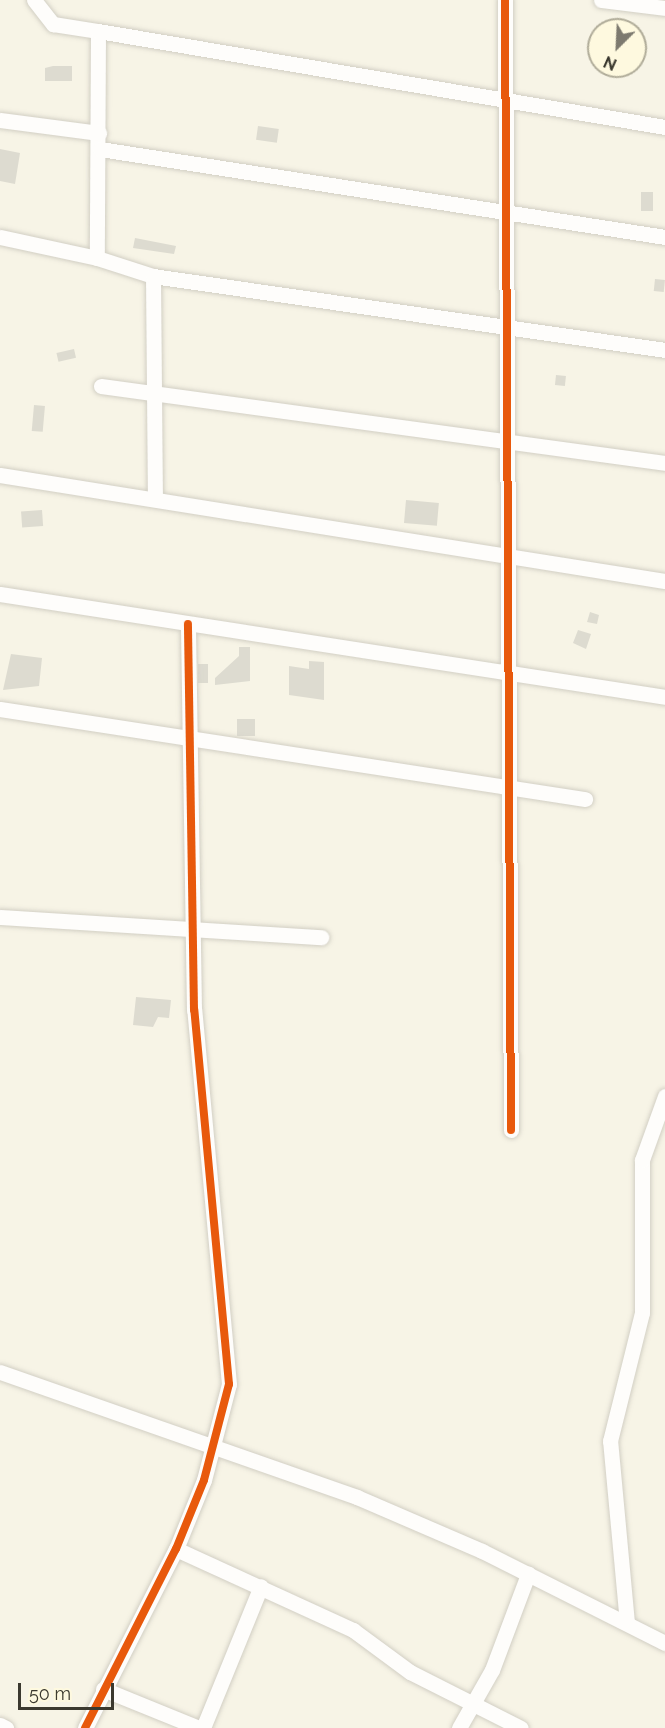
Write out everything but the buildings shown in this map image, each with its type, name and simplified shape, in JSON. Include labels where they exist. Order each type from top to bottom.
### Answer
[{"type":"street","points":[[29,0],[34,0],[53,24],[665,127]]},
{"type":"street","points":[[505,0],[504,211],[509,327],[506,438],[511,1130]]},
{"type":"street","points":[[602,0],[665,8]]},
{"type":"street","points":[[97,258],[100,149],[98,31]]},
{"type":"street","points":[[0,120],[99,133]]},
{"type":"street","points":[[100,149],[665,237]]},
{"type":"street","points":[[0,237],[97,258],[153,276],[665,350]]},
{"type":"street","points":[[153,276],[156,496]]},
{"type":"street","points":[[101,386],[506,438],[665,463]]},
{"type":"street","points":[[0,475],[156,496],[665,581]]},
{"type":"street","points":[[0,594],[665,697]]},
{"type":"street","points":[[85,1728],[176,1549],[215,1443],[229,1384],[194,1010],[188,624]]},
{"type":"street","points":[[0,709],[585,799]]},
{"type":"street","points":[[0,917],[321,937]]},
{"type":"street","points":[[627,1623],[610,1441],[642,1313],[642,1160],[665,1096]]},
{"type":"street","points":[[0,1372],[215,1443],[429,1526],[665,1643]]},
{"type":"street","points":[[176,1549],[353,1630],[392,1661],[473,1706],[521,1728]]},
{"type":"street","points":[[459,1728],[492,1670],[528,1574]]},
{"type":"street","points":[[204,1728],[261,1586]]},
{"type":"street","points":[[103,1689],[199,1728]]},
{"type":"street","points":[[0,1725],[6,1728]]},
{"type":"cycle path","points":[[505,0],[511,1130]]},
{"type":"cycle path","points":[[85,1728],[176,1549],[204,1480],[229,1384],[194,1010],[188,624]]}]
